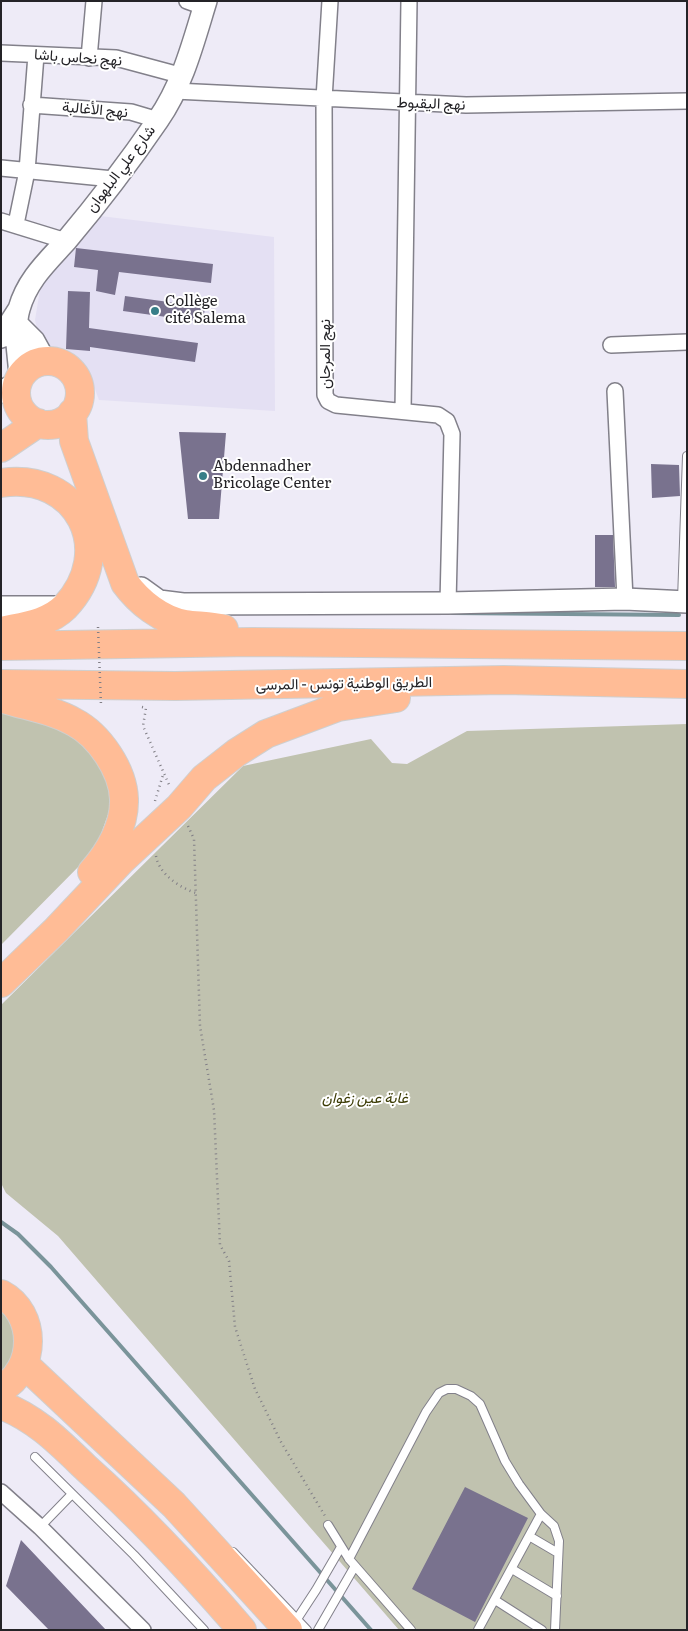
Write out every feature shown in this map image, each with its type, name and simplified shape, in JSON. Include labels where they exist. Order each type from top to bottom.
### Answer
[{"type":"highway","points":[[1,425],[14,387],[35,363],[45,361],[63,365],[76,378],[80,390],[78,402],[72,413],[62,421],[50,424],[38,423],[23,412],[14,387]]},
{"type":"highway","points":[[72,413],[74,441],[125,583],[134,596],[160,615],[183,624],[218,627],[242,634],[252,642]]},
{"type":"highway","points":[[1,448],[38,423]]},
{"type":"highway","points":[[1,483],[25,481],[54,489],[69,501],[83,522],[89,536],[88,562],[78,589],[65,607],[43,621],[1,631]]},
{"type":"highway","points":[[1,646],[252,642],[687,646]]},
{"type":"highway","points":[[1,984],[56,930],[122,860],[179,807],[204,778],[236,753],[266,734],[338,707],[453,691],[504,680]]},
{"type":"highway","name":"الطريق الوطنية تونس - المرسى","points":[[1,684],[175,686],[504,680],[687,684]]},
{"type":"highway","points":[[1,698],[54,712],[87,729],[98,738],[112,761],[124,798],[114,841],[97,866],[40,927],[1,964]]},
{"type":"highway","points":[[1,1294],[15,1304],[27,1327],[28,1352],[24,1364],[16,1376],[1,1389]]},
{"type":"highway","points":[[24,1364],[174,1505],[292,1624]]},
{"type":"highway","points":[[1,1405],[38,1423],[113,1492],[194,1575],[242,1630]]},
{"type":"street","points":[[89,58],[94,1]]},
{"type":"street","name":"نهج المرجان","points":[[330,1],[324,99],[325,395],[328,400],[336,405],[438,414],[448,421],[452,434],[448,603]]},
{"type":"street","points":[[403,411],[406,102],[409,1]]},
{"type":"street","name":"شارع علي البلهوان","points":[[13,324],[32,280],[41,267],[66,241],[158,120],[179,83],[199,3]]},
{"type":"street","name":"نهج نحاس باشا","points":[[1,53],[116,58],[179,83]]},
{"type":"street","points":[[36,55],[27,171],[9,222],[66,241]]},
{"type":"street","name":"نهج اليقبوط","points":[[179,83],[324,99],[466,106],[687,100]]},
{"type":"street","name":"نهج الأغالبة","points":[[32,105],[131,112],[158,120]]},
{"type":"street","points":[[1,168],[113,179]]},
{"type":"street","points":[[13,324],[34,341],[45,361]]},
{"type":"street","points":[[13,324],[14,387]]},
{"type":"street","points":[[611,345],[687,342]]},
{"type":"street","points":[[615,391],[625,599]]},
{"type":"street","points":[[116,557],[144,591],[159,601],[169,603],[448,603],[625,599],[685,602]]},
{"type":"street","points":[[1,607],[65,607]]},
{"type":"street","points":[[2,1494],[40,1527],[143,1630]]},
{"type":"lane","points":[[685,602],[687,456]]},
{"type":"lane","points":[[349,1559],[426,1412],[439,1393],[447,1389],[456,1389],[471,1396],[480,1404],[505,1461],[519,1484],[541,1514],[557,1529],[555,1630]]},
{"type":"lane","points":[[35,1457],[134,1556],[204,1630]]},
{"type":"lane","points":[[40,1527],[72,1494]]},
{"type":"lane","points":[[174,1505],[241,1558],[292,1624],[307,1630]]},
{"type":"lane","points":[[478,1630],[541,1514]]},
{"type":"lane","points":[[328,1525],[349,1559],[411,1630]]},
{"type":"lane","points":[[529,1536],[558,1553]]},
{"type":"lane","points":[[292,1624],[316,1590],[341,1547]]},
{"type":"lane","points":[[318,1630],[355,1566]]},
{"type":"lane","points":[[512,1569],[557,1596]]},
{"type":"lane","points":[[495,1600],[542,1630]]},
{"type":"path","points":[[98,627],[101,706]]},
{"type":"path","points":[[142,707],[146,708],[143,726],[149,744],[194,840],[200,1026],[214,1110],[220,1245],[230,1262],[235,1327],[255,1389],[281,1442],[328,1525]]},
{"type":"shaded area","name":"Collège cité Salema","points":[[92,215],[274,237],[275,411],[99,400],[87,368],[46,344],[38,333],[35,320],[42,277]]},
{"type":"green space","points":[[1,711],[54,722],[94,750],[109,785],[110,809],[101,834],[90,855],[1,945]]},
{"type":"green space","name":"غابة عين زغوان","points":[[687,724],[687,1630],[399,1630],[58,1236],[6,1193],[1,1183],[1,1005],[243,766],[371,739],[392,763],[407,764],[467,731]]},
{"type":"green space","points":[[1,1304],[14,1316],[21,1349],[1,1377]]},
{"type":"building","points":[[76,248],[213,264],[211,283],[119,272],[115,295],[96,291],[98,270],[74,267]]},
{"type":"building","points":[[68,291],[90,292],[89,328],[198,343],[195,362],[90,347],[90,351],[66,349]]},
{"type":"building","points":[[125,296],[205,307],[203,322],[123,311]]},
{"type":"building","name":"Abdennadher Bricolage Center","points":[[179,432],[226,433],[219,519],[188,519]]},
{"type":"building","points":[[651,464],[679,465],[680,496],[652,498]]},
{"type":"building","points":[[595,535],[613,535],[615,587],[595,587]]},
{"type":"building","points":[[465,1487],[528,1518],[475,1622],[412,1589]]},
{"type":"building","points":[[21,1540],[106,1630],[49,1630],[6,1586]]},
{"type":"waterway","points":[[452,613],[679,615]]},
{"type":"waterway","points":[[1,1222],[18,1234],[51,1267],[371,1630]]},
{"type":"place","name":"Collège cité Salema","points":[[155,311]]},
{"type":"place","name":"Abdennadher Bricolage Center","points":[[203,476]]}]
